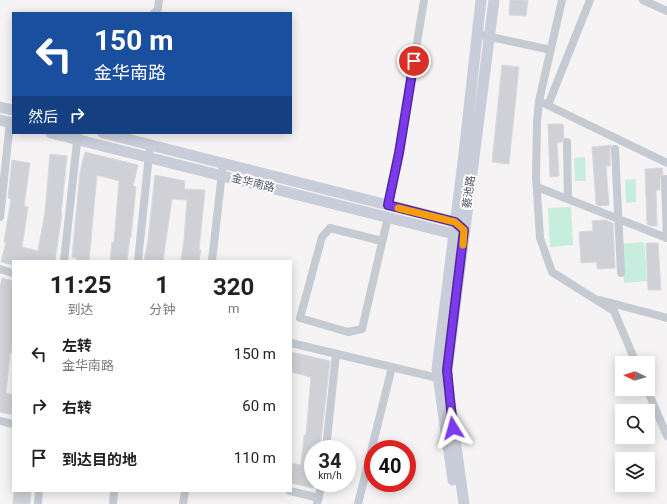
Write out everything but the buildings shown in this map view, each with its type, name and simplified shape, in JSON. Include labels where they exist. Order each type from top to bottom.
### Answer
[{"type":"street","points":[[155,12],[158,9],[159,0]]},
{"type":"street","points":[[388,205],[399,153],[424,0]]},
{"type":"street","name":"蔡池路","points":[[464,504],[443,380],[438,368],[481,0]]},
{"type":"street","name":"蔡池路","points":[[456,504],[443,380],[447,370],[494,0]]},
{"type":"street","points":[[548,105],[590,0]]},
{"type":"street","points":[[643,0],[667,11]]},
{"type":"street","points":[[563,2],[539,101],[537,122],[537,187],[540,238],[552,272],[614,311],[633,356]]},
{"type":"street","points":[[477,34],[551,50]]},
{"type":"street","points":[[539,101],[667,163]]},
{"type":"street","points":[[0,107],[12,110]]},
{"type":"street","points":[[0,217],[8,121]]},
{"type":"street","name":"金华南路","points":[[60,134],[77,136],[149,157],[454,234]]},
{"type":"street","name":"金华南路","points":[[107,134],[455,222],[464,230]]},
{"type":"street","points":[[64,260],[77,136]]},
{"type":"street","points":[[567,142],[568,199]]},
{"type":"street","points":[[138,260],[150,145]]},
{"type":"street","points":[[615,149],[621,273]]},
{"type":"street","points":[[212,260],[223,164]]},
{"type":"street","points":[[537,187],[667,238],[665,179]]},
{"type":"street","points":[[382,241],[330,228],[322,237],[300,318],[348,332],[362,329],[388,217]]},
{"type":"street","points":[[454,234],[464,230]]},
{"type":"street","points":[[0,269],[12,272]]},
{"type":"street","points":[[592,298],[667,318]]},
{"type":"street","points":[[292,343],[443,380]]},
{"type":"street","points":[[327,440],[339,355]]},
{"type":"street","points":[[331,440],[339,355]]},
{"type":"street","points":[[358,504],[392,367]]},
{"type":"street","points":[[650,396],[667,436]]},
{"type":"street","points":[[0,421],[12,424]]},
{"type":"street","points":[[38,504],[40,492]]},
{"type":"street","points":[[113,504],[114,492]]},
{"type":"street","points":[[184,504],[185,492]]},
{"type":"street","points":[[292,492],[319,502]]},
{"type":"street","points":[[319,502],[321,492]]},
{"type":"street","points":[[319,502],[323,492]]},
{"type":"green space","points":[[585,157],[586,181],[575,181],[574,158]]},
{"type":"green space","points":[[636,179],[636,202],[626,203],[625,180]]},
{"type":"green space","points":[[571,207],[573,245],[550,247],[548,208]]},
{"type":"green space","points":[[644,242],[647,281],[624,283],[621,244]]},
{"type":"slow traffic","points":[[398,208],[455,222],[464,230],[463,245]]},
{"type":"route","points":[[414,61],[399,153],[388,205],[455,222],[464,230],[447,370],[447,382],[453,428]]}]
